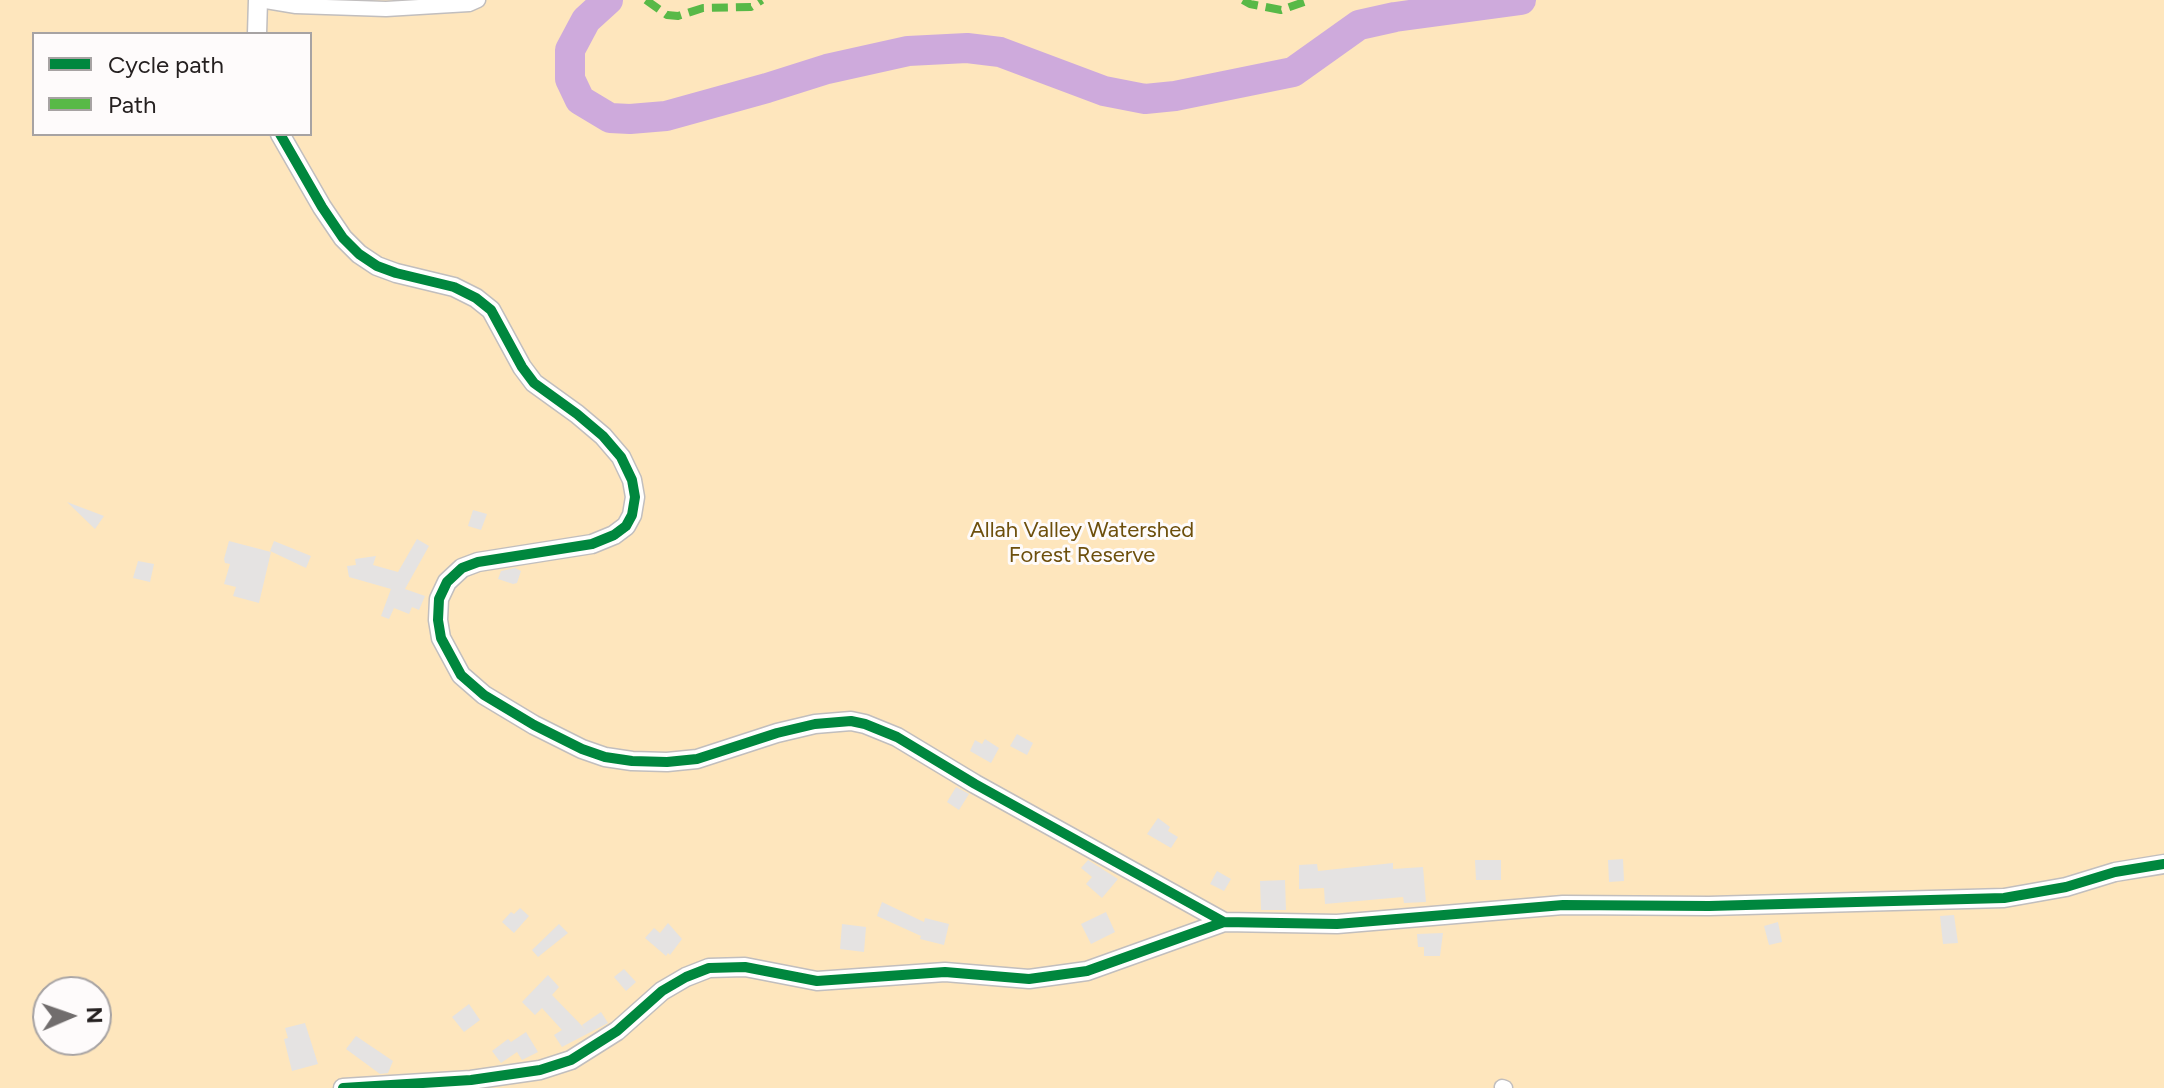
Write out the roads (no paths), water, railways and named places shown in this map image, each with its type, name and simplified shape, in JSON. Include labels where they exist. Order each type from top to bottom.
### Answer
[{"type":"street","points":[[257,32],[259,0],[296,6],[386,9],[469,4],[478,0]]},
{"type":"street","points":[[281,136],[322,207],[351,246],[377,266],[454,287],[491,310],[534,383],[603,436],[621,457],[632,480],[635,497],[632,515],[626,526],[614,535],[592,544],[478,562],[462,568],[447,582],[439,599],[438,620],[441,638],[461,675],[534,725],[582,749],[605,757],[632,761],[697,759],[815,724],[851,721],[865,724],[897,737],[975,784],[1224,922]]},
{"type":"street","points":[[343,1088],[471,1080],[540,1070],[571,1060],[617,1031],[662,991],[709,968],[745,967],[817,981],[945,972],[1029,979],[1087,971],[1224,922],[1337,924],[1563,905],[1709,906],[2004,898],[2038,894],[2115,872],[2164,864]]},
{"type":"waterway","points":[[608,0],[586,20],[570,50],[570,79],[580,100],[610,118],[630,119],[666,116],[827,69],[908,51],[967,48],[1000,52],[1104,91],[1145,99],[1175,96],[1293,72],[1359,25],[1395,17],[1521,0]]},
{"type":"park label","name":"Allah Valley Watershed Forest Reserve","points":[[1082,544]]}]
